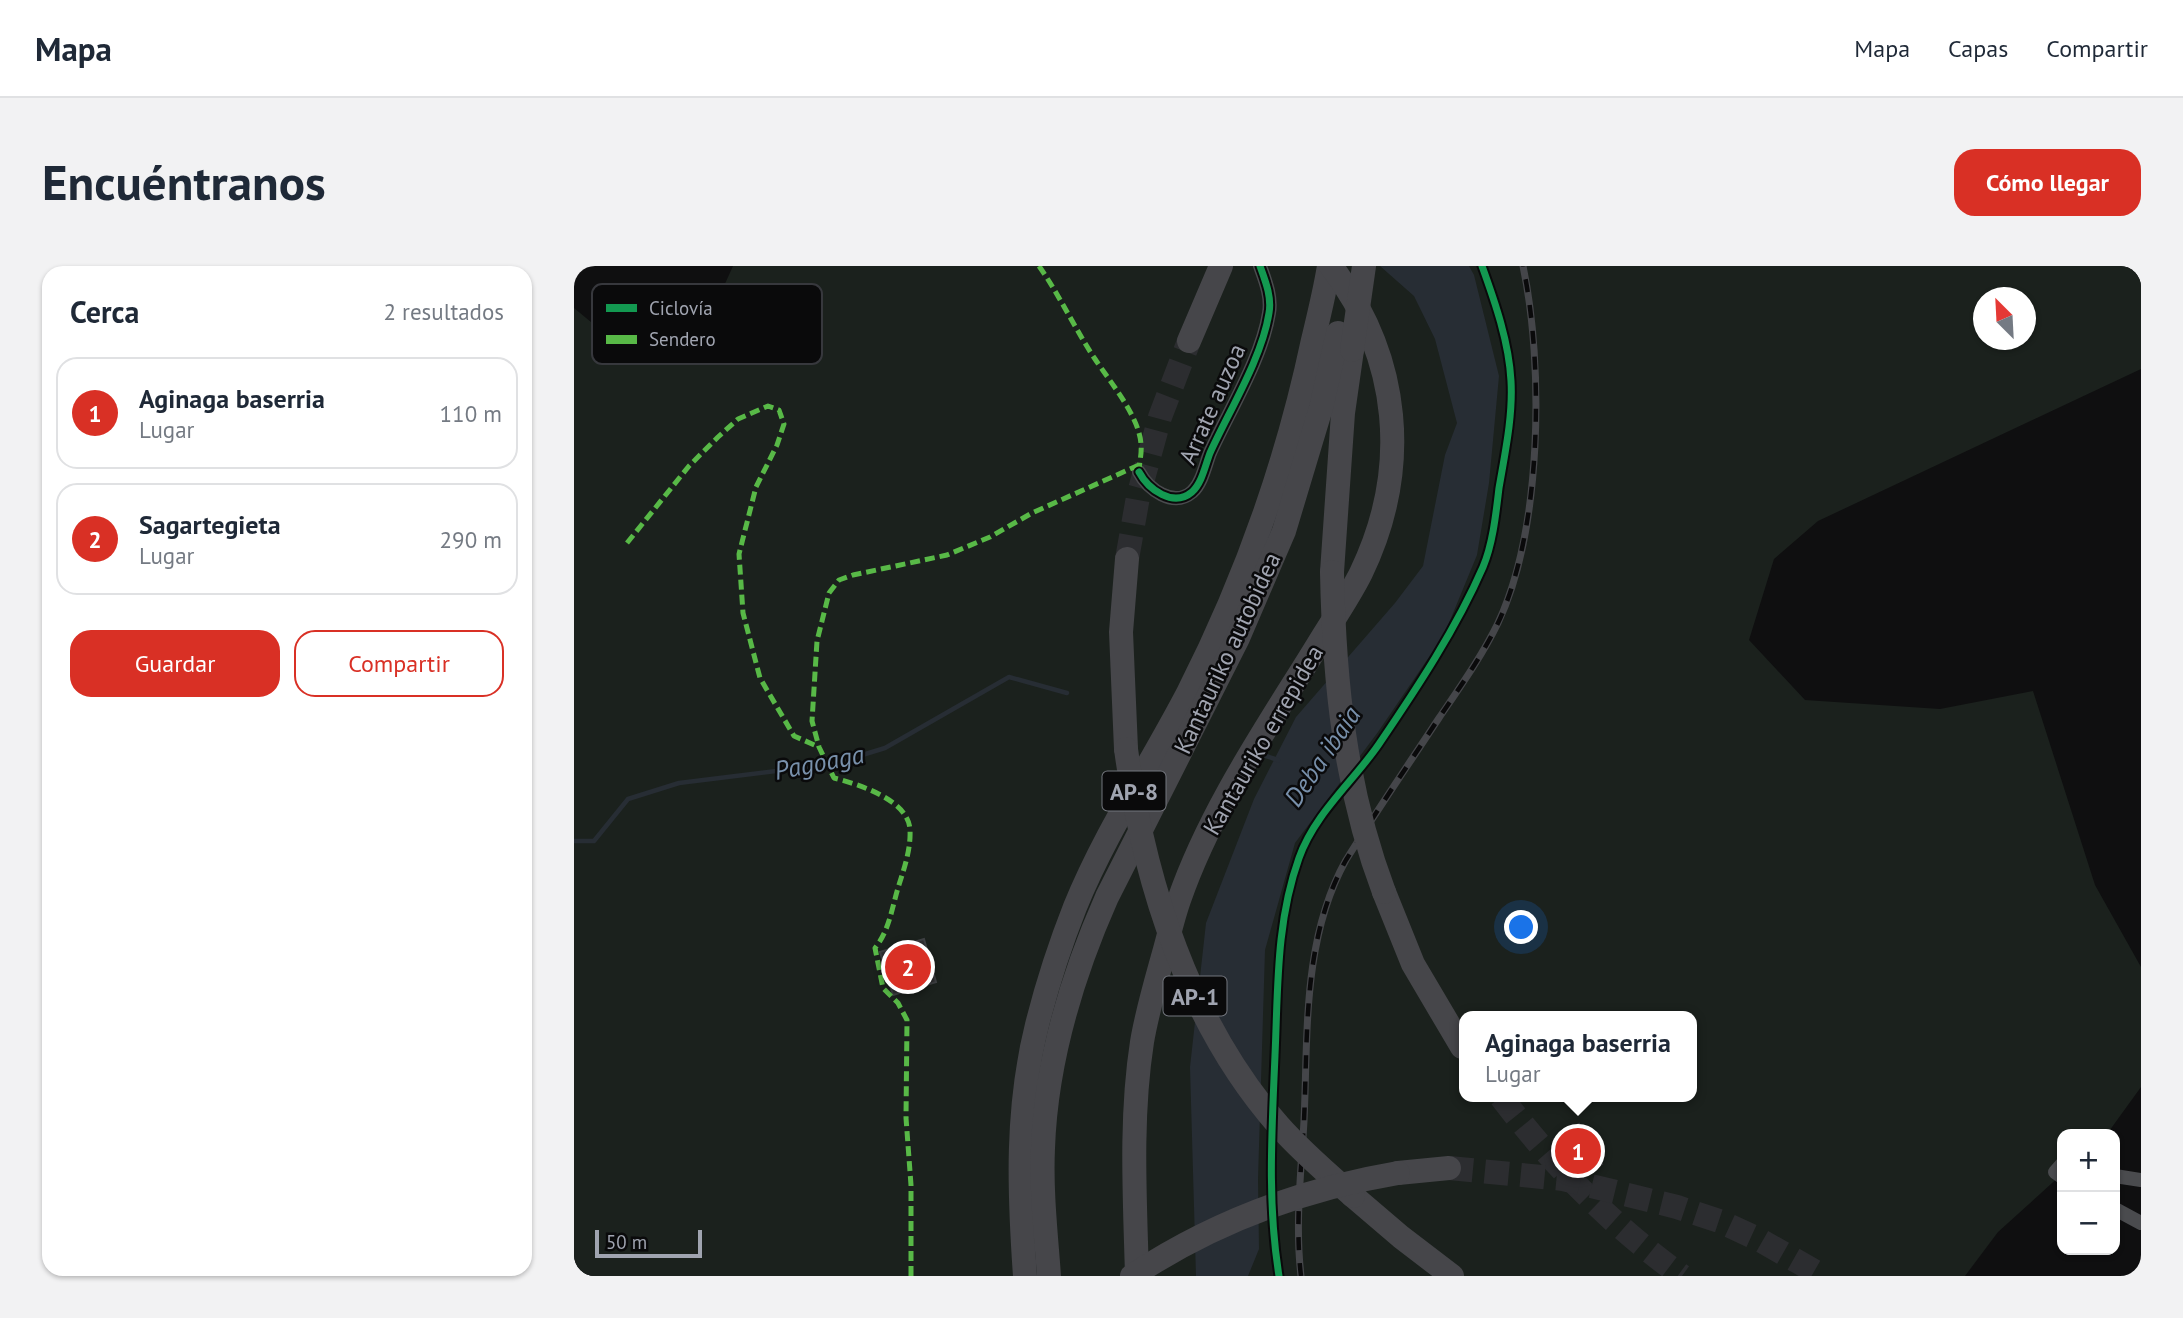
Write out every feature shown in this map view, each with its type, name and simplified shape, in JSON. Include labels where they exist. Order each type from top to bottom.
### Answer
[{"type":"highway","name":"AP-8","points":[[1330,266],[1336,335]]},
{"type":"highway","name":"Kantauriko errepidea","points":[[1134,1276],[1136,1126],[1142,1044],[1152,995],[1179,900],[1226,794],[1361,573],[1378,529],[1388,492],[1393,454],[1390,402],[1381,358],[1368,324],[1330,266]]},
{"type":"highway","name":"Kantauriko autobidea","points":[[1049,1276],[1042,1150],[1047,1097],[1068,1000],[1088,939],[1107,897],[1238,638],[1284,531],[1321,408],[1350,266]]},
{"type":"highway","points":[[1364,266],[1336,335],[1343,413],[1332,572],[1335,668],[1346,753],[1363,826],[1384,892],[1413,964],[1459,1042]]},
{"type":"highway","points":[[1189,341],[1219,269]]},
{"type":"highway","name":"Kantauriko autobidea","points":[[1026,1276],[1020,1196],[1020,1138],[1037,1027],[1053,970],[1076,906],[1099,856],[1187,693],[1233,599],[1271,500],[1298,410],[1336,335]]},
{"type":"highway","name":"AP-1","points":[[1127,559],[1121,632],[1126,750],[1140,828],[1154,881],[1178,955],[1195,996],[1220,1044],[1279,1126],[1353,1196],[1452,1276]]},
{"type":"highway","points":[[1134,1276],[1185,1242],[1231,1220],[1365,1179],[1449,1168]]},
{"type":"street","name":"Arrate auzoa","points":[[1139,472],[1144,481],[1157,492],[1170,498],[1190,494],[1198,485],[1243,384],[1270,311],[1267,284],[1259,266]]},
{"type":"street","points":[[2120,1177],[2141,1180]]},
{"type":"street","points":[[2120,1212],[2141,1223]]},
{"type":"shaded area","points":[[733,266],[2141,266],[2141,369],[1818,521],[1774,559],[1749,640],[1805,700],[1940,709],[2033,691],[2095,885],[2141,967],[2141,1087],[2111,1129],[2057,1129],[2057,1179],[1998,1232],[1965,1276],[574,1276],[574,308],[592,323],[592,364],[822,364],[822,284],[725,284]]},
{"type":"water","name":"Deba ibaia","points":[[1380,266],[1469,266],[1474,275],[1499,376],[1489,483],[1477,555],[1444,635],[1378,732],[1295,843],[1265,950],[1258,1179],[1259,1249],[1248,1276],[1196,1276],[1190,1067],[1206,923],[1254,799],[1296,717],[1395,603],[1423,566],[1445,455],[1457,423],[1435,339],[1414,296]]},
{"type":"building","points":[[924,939],[936,982],[893,995],[880,952]]},
{"type":"building","points":[[1579,1124],[1602,1164],[1577,1179],[1554,1139]]},
{"type":"waterway","name":"Pagoaga","points":[[574,841],[594,841],[628,799],[679,783],[833,764],[885,748],[1009,677],[1067,693]]},
{"type":"waterway","name":"Pagoaga","points":[[1266,756],[1278,760]]},
{"type":"tunnel","points":[[1127,559],[1138,497],[1160,417],[1189,341]]},
{"type":"tunnel","points":[[1505,1102],[1563,1171],[1607,1215],[1682,1276]]},
{"type":"tunnel","points":[[1449,1168],[1563,1179],[1677,1207],[1719,1221],[1758,1239],[1823,1276]]},
{"type":"railway","points":[[1301,1276],[1299,1218],[1307,1021],[1314,955],[1321,922],[1346,860],[1492,635],[1513,585],[1523,542],[1531,495],[1536,398],[1530,306],[1523,266]]},
{"type":"marked path","points":[[1039,266],[1136,423],[1141,445],[1139,472]]},
{"type":"marked path","points":[[627,543],[689,466],[738,419],[768,406],[779,410],[784,424],[777,445],[756,487],[739,554],[743,613],[760,678],[794,736],[819,747]]},
{"type":"marked path","points":[[911,1276],[911,1185],[906,1118],[907,1020],[898,1003],[883,988],[875,948],[890,919],[907,859],[910,830],[907,819],[892,802],[856,784],[834,778],[819,747],[812,721],[817,641],[829,593],[839,580],[853,575],[947,555],[1139,465]]},
{"type":"cycle path","points":[[1139,472],[1148,485],[1169,497],[1185,496],[1198,484],[1260,348],[1270,301],[1260,266]]},
{"type":"cycle path","points":[[1279,1276],[1273,1221],[1272,1138],[1278,981],[1286,906],[1291,882],[1306,842],[1335,798],[1379,744],[1421,680],[1461,613],[1486,558],[1494,528],[1510,421],[1511,394],[1510,366],[1504,337],[1482,266]]},
{"type":"place","name":"Sagartegieta","points":[[908,967]]},
{"type":"place","name":"Aginaga baserria","points":[[1578,1151]]}]
